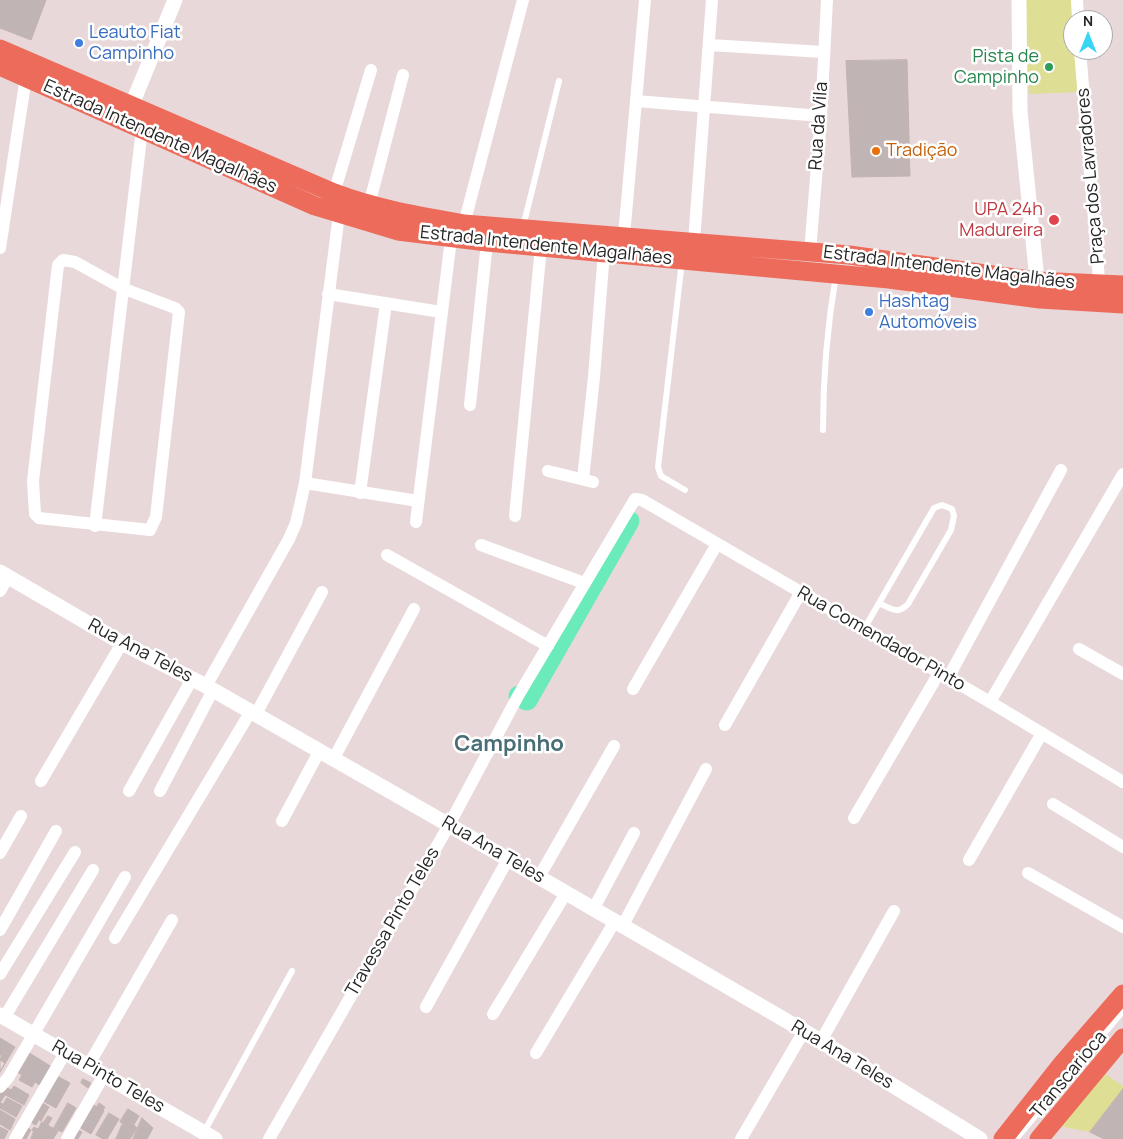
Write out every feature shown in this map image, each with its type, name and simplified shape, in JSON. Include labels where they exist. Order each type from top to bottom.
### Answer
[{"type":"main road","name":"Estrada Intendente Magalhães","points":[[0,49],[128,113],[142,129],[293,196],[339,214],[398,231],[450,239],[836,274],[1038,290],[1099,284],[1123,285]]},
{"type":"main road","name":"Estrada Intendente Magalhães","points":[[0,66],[128,113],[334,193],[369,205],[409,215],[464,224],[849,255],[1100,303],[1123,304]]},
{"type":"main road","points":[[1003,1139],[1063,1063],[1123,994]]},
{"type":"main road","points":[[1039,1139],[1120,1036]]},
{"type":"street","points":[[128,113],[175,0]]},
{"type":"street","points":[[464,224],[523,0]]},
{"type":"street","points":[[624,236],[645,0]]},
{"type":"street","points":[[694,242],[712,0]]},
{"type":"street","name":"Rua da Vila","points":[[810,252],[821,116],[827,0]]},
{"type":"street","points":[[1019,0],[1020,111],[1038,290]]},
{"type":"street","points":[[710,46],[823,52]]},
{"type":"street","name":"Praça dos Lavradores","points":[[1081,60],[1100,303]]},
{"type":"street","points":[[334,193],[371,70]]},
{"type":"street","points":[[369,205],[403,75]]},
{"type":"street","points":[[0,248],[26,77]]},
{"type":"street","points":[[636,101],[821,116]]},
{"type":"street","points":[[96,526],[122,288],[142,129]]},
{"type":"street","points":[[160,791],[210,688],[296,523],[305,483],[339,214]]},
{"type":"street","points":[[416,522],[450,239]]},
{"type":"street","points":[[470,405],[487,242]]},
{"type":"street","points":[[514,516],[541,247]]},
{"type":"street","points":[[548,471],[588,480],[604,252]]},
{"type":"street","points":[[64,260],[75,262],[122,288],[175,308],[179,312],[154,525],[147,530],[96,526],[39,518],[33,508],[34,482],[58,265],[64,260]]},
{"type":"street","points":[[328,294],[441,312]]},
{"type":"street","points":[[360,493],[386,303]]},
{"type":"street","points":[[854,818],[943,676],[1060,470]]},
{"type":"street","points":[[990,702],[1123,474]]},
{"type":"street","points":[[305,483],[418,502]]},
{"type":"street","name":"Rua Comendador Pinto","points":[[638,499],[990,702],[1123,782]]},
{"type":"street","name":"Travessa Pinto Teles","points":[[269,1139],[449,824],[548,646],[634,500],[638,499]]},
{"type":"street","points":[[633,689],[716,544]]},
{"type":"street","points":[[481,545],[584,584]]},
{"type":"street","points":[[387,555],[548,646]]},
{"type":"street","points":[[0,591],[4,574]]},
{"type":"street","name":"Rua Ana Teles","points":[[4,574],[122,643],[210,688],[449,824],[821,1041],[980,1139]]},
{"type":"street","points":[[115,938],[253,712],[322,592]]},
{"type":"street","points":[[725,725],[801,592]]},
{"type":"street","points":[[334,758],[414,608]]},
{"type":"street","points":[[41,781],[122,643]]},
{"type":"street","points":[[1080,649],[1123,674]]},
{"type":"street","points":[[129,791],[192,679]]},
{"type":"street","points":[[970,860],[1042,733]]},
{"type":"street","points":[[539,877],[614,746]]},
{"type":"street","points":[[282,820],[320,750]]},
{"type":"street","points":[[536,1053],[619,923],[706,769]]},
{"type":"street","points":[[1053,804],[1123,847]]},
{"type":"street","points":[[0,853],[21,816]]},
{"type":"street","points":[[0,930],[56,831]]},
{"type":"street","points":[[594,908],[634,833]]},
{"type":"street","points":[[0,974],[75,852]]},
{"type":"street","points":[[426,1007],[508,859]]},
{"type":"street","points":[[2,1017],[93,870]]},
{"type":"street","points":[[1028,873],[1123,926]]},
{"type":"street","points":[[0,1088],[34,1035],[125,877]]},
{"type":"street","points":[[493,1014],[566,893]]},
{"type":"street","points":[[821,1041],[894,911]]},
{"type":"street","points":[[88,1066],[172,920]]},
{"type":"street","name":"Rua Pinto Teles","points":[[2,1017],[207,1137]]},
{"type":"street","points":[[741,1139],[804,1031]]},
{"type":"street","points":[[15,1139],[65,1053]]},
{"type":"street","points":[[67,1139],[104,1075]]},
{"type":"lane","points":[[523,229],[559,81]]},
{"type":"lane","points":[[682,260],[658,467],[661,476],[685,490]]},
{"type":"lane","points":[[823,430],[823,373],[827,326],[836,274]]},
{"type":"lane","points":[[864,629],[879,603],[934,508],[942,505],[952,509],[954,516],[950,530],[908,604],[897,612],[879,603]]},
{"type":"lane","points":[[207,1137],[292,971]]},
{"type":"lane","name":"Transcarioca","points":[[1016,1139],[1123,1011]]},
{"type":"lane","name":"Transcarioca","points":[[1093,1062],[1120,1036]]},
{"type":"green space","points":[[1024,0],[1072,0],[1072,10],[1063,10],[1063,60],[1077,60],[1080,92],[1029,94]]},
{"type":"green space","points":[[1104,1073],[1123,1086],[1123,1089],[1090,1132],[1058,1126]]},
{"type":"building","points":[[0,0],[46,0],[31,40],[0,28]]},
{"type":"building","points":[[907,60],[910,176],[852,177],[846,61]]},
{"type":"building","points":[[0,1038],[15,1047],[0,1072]]},
{"type":"building","points":[[26,1051],[52,1067],[41,1086],[35,1082],[32,1087],[19,1080],[22,1075],[15,1071]]},
{"type":"building","points":[[0,1060],[5,1063],[0,1072]]},
{"type":"building","points":[[57,1076],[70,1083],[56,1108],[43,1101]]},
{"type":"building","points":[[83,1079],[91,1083],[88,1088],[81,1083]]},
{"type":"building","points":[[4,1086],[11,1090],[14,1086],[29,1095],[24,1105],[0,1092]]},
{"type":"building","points":[[1123,1089],[1123,1139],[1104,1139],[1090,1132]]},
{"type":"building","points":[[0,1092],[5,1095],[0,1103]]},
{"type":"building","points":[[7,1098],[22,1106],[16,1117],[0,1108],[0,1103],[3,1104]]},
{"type":"building","points":[[41,1102],[49,1107],[41,1121],[33,1116]]},
{"type":"building","points":[[68,1103],[76,1108],[62,1132],[54,1128]]},
{"type":"building","points":[[99,1103],[105,1107],[103,1110],[97,1107]]},
{"type":"building","points":[[92,1104],[104,1111],[91,1134],[79,1127]]},
{"type":"building","points":[[128,1109],[139,1116],[132,1128],[120,1122]]},
{"type":"building","points":[[0,1110],[15,1119],[10,1130],[0,1124]]},
{"type":"building","points":[[109,1113],[119,1119],[107,1139],[103,1139],[96,1135]]},
{"type":"building","points":[[33,1116],[39,1119],[36,1125],[30,1122]]},
{"type":"building","points":[[48,1116],[52,1118],[48,1125],[44,1122]]},
{"type":"building","points":[[142,1118],[153,1128],[147,1139],[133,1139]]},
{"type":"building","points":[[42,1122],[58,1131],[53,1139],[47,1139],[32,1130],[34,1127],[38,1129]]},
{"type":"building","points":[[123,1123],[132,1128],[134,1125],[137,1128],[130,1139],[116,1139]]},
{"type":"building","points":[[0,1127],[8,1131],[4,1139],[0,1139]]},
{"type":"building","points":[[26,1127],[31,1130],[26,1139],[20,1139]]},
{"type":"building","points":[[78,1130],[82,1132],[78,1139],[72,1139]]},
{"type":"building","points":[[34,1131],[47,1139],[31,1139]]},
{"type":"waterway","points":[[519,696],[527,700],[629,521]]},
{"type":"place","name":"Leauto Fiat Campinho","points":[[79,43]]},
{"type":"place","name":"Pista de Campinho","points":[[1049,67]]},
{"type":"place","name":"Tradição","points":[[876,151]]},
{"type":"place","name":"UPA 24h Madureira","points":[[1054,220]]},
{"type":"place","name":"Hashtag Automóveis","points":[[869,312]]},
{"type":"district","name":"Campinho","points":[[509,745]]}]
